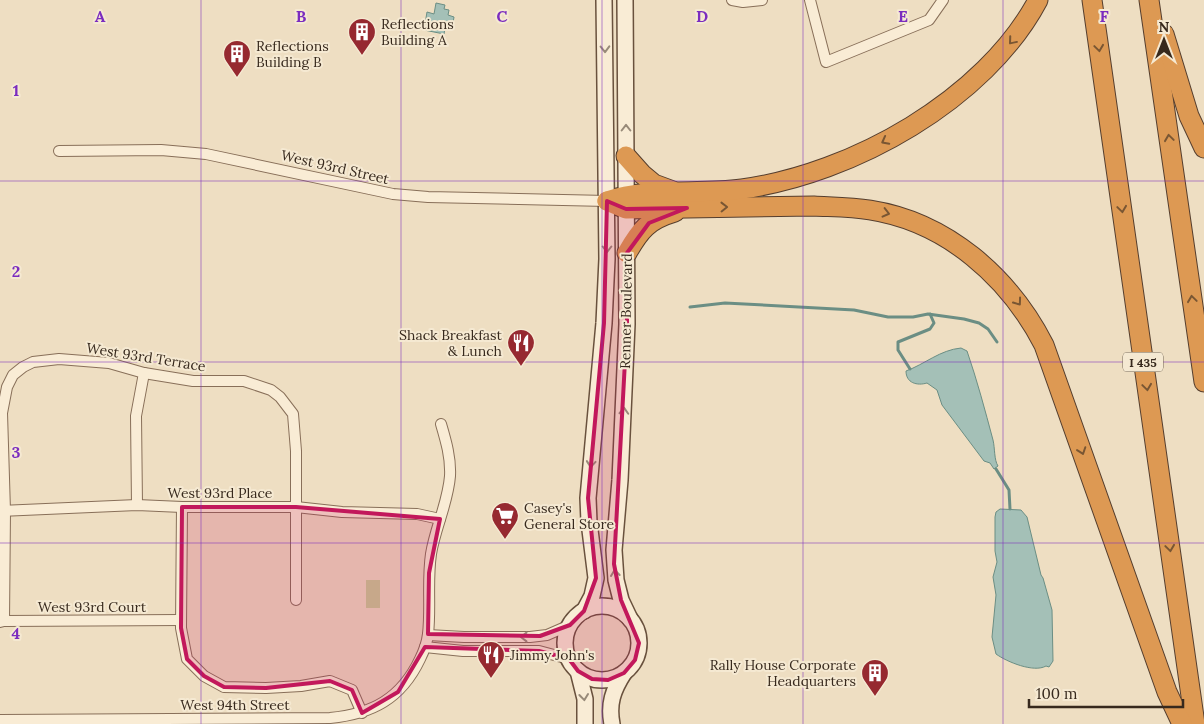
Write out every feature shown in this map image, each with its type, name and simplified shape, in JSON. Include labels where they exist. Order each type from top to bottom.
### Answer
[{"type":"highway","points":[[627,253],[638,234],[648,223],[665,215],[683,200],[706,192],[780,181],[845,159],[887,140],[918,122],[949,100],[992,62],[1020,30],[1038,0]]},
{"type":"highway","name":"I 435","points":[[1092,0],[1195,724]]},
{"type":"highway","points":[[1149,0],[1204,382]]},
{"type":"highway","points":[[1159,0],[1165,39],[1189,116],[1204,148]]},
{"type":"highway","points":[[626,156],[654,184],[683,200]]},
{"type":"highway","points":[[607,201],[683,200],[844,207],[871,210],[918,224],[939,234],[971,255],[995,276],[1011,293],[1032,322],[1044,345],[1167,692],[1182,724]]},
{"type":"main road","name":"Renner Boulevard","points":[[584,611],[592,596],[596,578],[589,530],[588,498],[604,323],[607,259],[604,0]]},
{"type":"main road","name":"Renner Boulevard","points":[[625,0],[627,334],[620,480],[614,550],[616,580],[621,600],[630,619]]},
{"type":"main road","points":[[612,724],[610,712],[611,699],[617,684],[635,660],[639,643],[635,626],[630,619],[616,609],[599,606],[584,611],[570,625],[566,636],[565,644],[568,659],[585,676],[600,680],[617,677],[624,673]]},
{"type":"main road","points":[[578,671],[585,699],[585,724]]},
{"type":"street","points":[[732,0],[742,2],[762,0]]},
{"type":"street","points":[[809,0],[826,62],[929,20],[943,0]]},
{"type":"street","name":"West 93rd Street","points":[[59,151],[161,150],[206,154],[393,194],[464,198],[607,201]]},
{"type":"street","name":"West 93rd Terrace","points":[[2,511],[2,413],[7,387],[13,375],[23,366],[33,362],[59,358],[109,363],[144,373],[193,381],[244,381],[271,390],[280,397],[293,414],[296,451],[296,507]]},
{"type":"street","points":[[137,505],[136,416],[144,373]]},
{"type":"street","name":"West 94th Street","points":[[0,720],[17,722],[201,721],[330,718],[347,717],[379,706],[398,692],[412,674],[425,647],[428,635],[431,554],[450,476],[449,457],[441,424]]},
{"type":"street","name":"West 93rd Place","points":[[2,511],[137,505],[296,507],[342,512],[417,514],[440,519]]},
{"type":"street","points":[[182,507],[181,628],[187,659],[204,676],[224,686],[266,688],[301,686],[330,680],[352,690],[362,713]]},
{"type":"street","points":[[296,507],[296,600]]},
{"type":"street","points":[[2,511],[2,621]]},
{"type":"street","name":"West 93rd Court","points":[[2,621],[181,620]]},
{"type":"street","points":[[428,635],[530,637],[547,635],[570,625]]},
{"type":"street","points":[[425,647],[463,651],[539,651],[568,659]]},
{"type":"highlighted area","points":[[607,201],[626,209],[687,208],[649,223],[627,253],[627,324],[614,564],[621,600],[639,643],[635,660],[624,673],[608,680],[592,679],[578,671],[569,659],[539,651],[425,647],[398,692],[362,713],[352,690],[330,681],[266,688],[224,687],[204,676],[187,659],[181,628],[182,507],[296,507],[440,519],[429,573],[428,634],[540,636],[570,625],[584,611],[596,578],[588,498],[604,323]]},
{"type":"green space","points":[[366,580],[380,580],[380,608],[366,608]]},
{"type":"water","points":[[436,3],[445,5],[444,9],[449,10],[448,15],[454,17],[452,29],[445,28],[444,34],[424,30],[427,12],[434,14]]},
{"type":"water","points":[[961,348],[967,351],[978,384],[998,466],[994,469],[990,463],[984,461],[942,405],[937,390],[927,383],[913,383],[906,375],[906,371],[939,354]]},
{"type":"water","points":[[1000,509],[1021,510],[1027,517],[1041,575],[1052,610],[1053,661],[1049,667],[1028,667],[1013,663],[996,654],[992,637],[996,595],[993,577],[997,562],[995,551],[995,517],[996,512]]},
{"type":"waterway","points":[[690,307],[725,303],[854,310],[888,317],[913,317],[928,314],[979,323],[988,329],[997,342]]},
{"type":"waterway","points":[[910,369],[898,350],[898,342],[930,329],[934,323],[930,314]]},
{"type":"waterway","points":[[996,469],[1009,490],[1010,509]]},
{"type":"place","name":"Reflections Building A","points":[[362,56]]},
{"type":"place","name":"Reflections Building B","points":[[237,78]]},
{"type":"place","name":"Shack Breakfast & Lunch","points":[[521,367]]},
{"type":"place","name":"Casey's General Store","points":[[505,540]]},
{"type":"place","name":"Jimmy John's","points":[[491,679]]},
{"type":"place","name":"Rally House Corporate Headquarters","points":[[875,697]]}]
